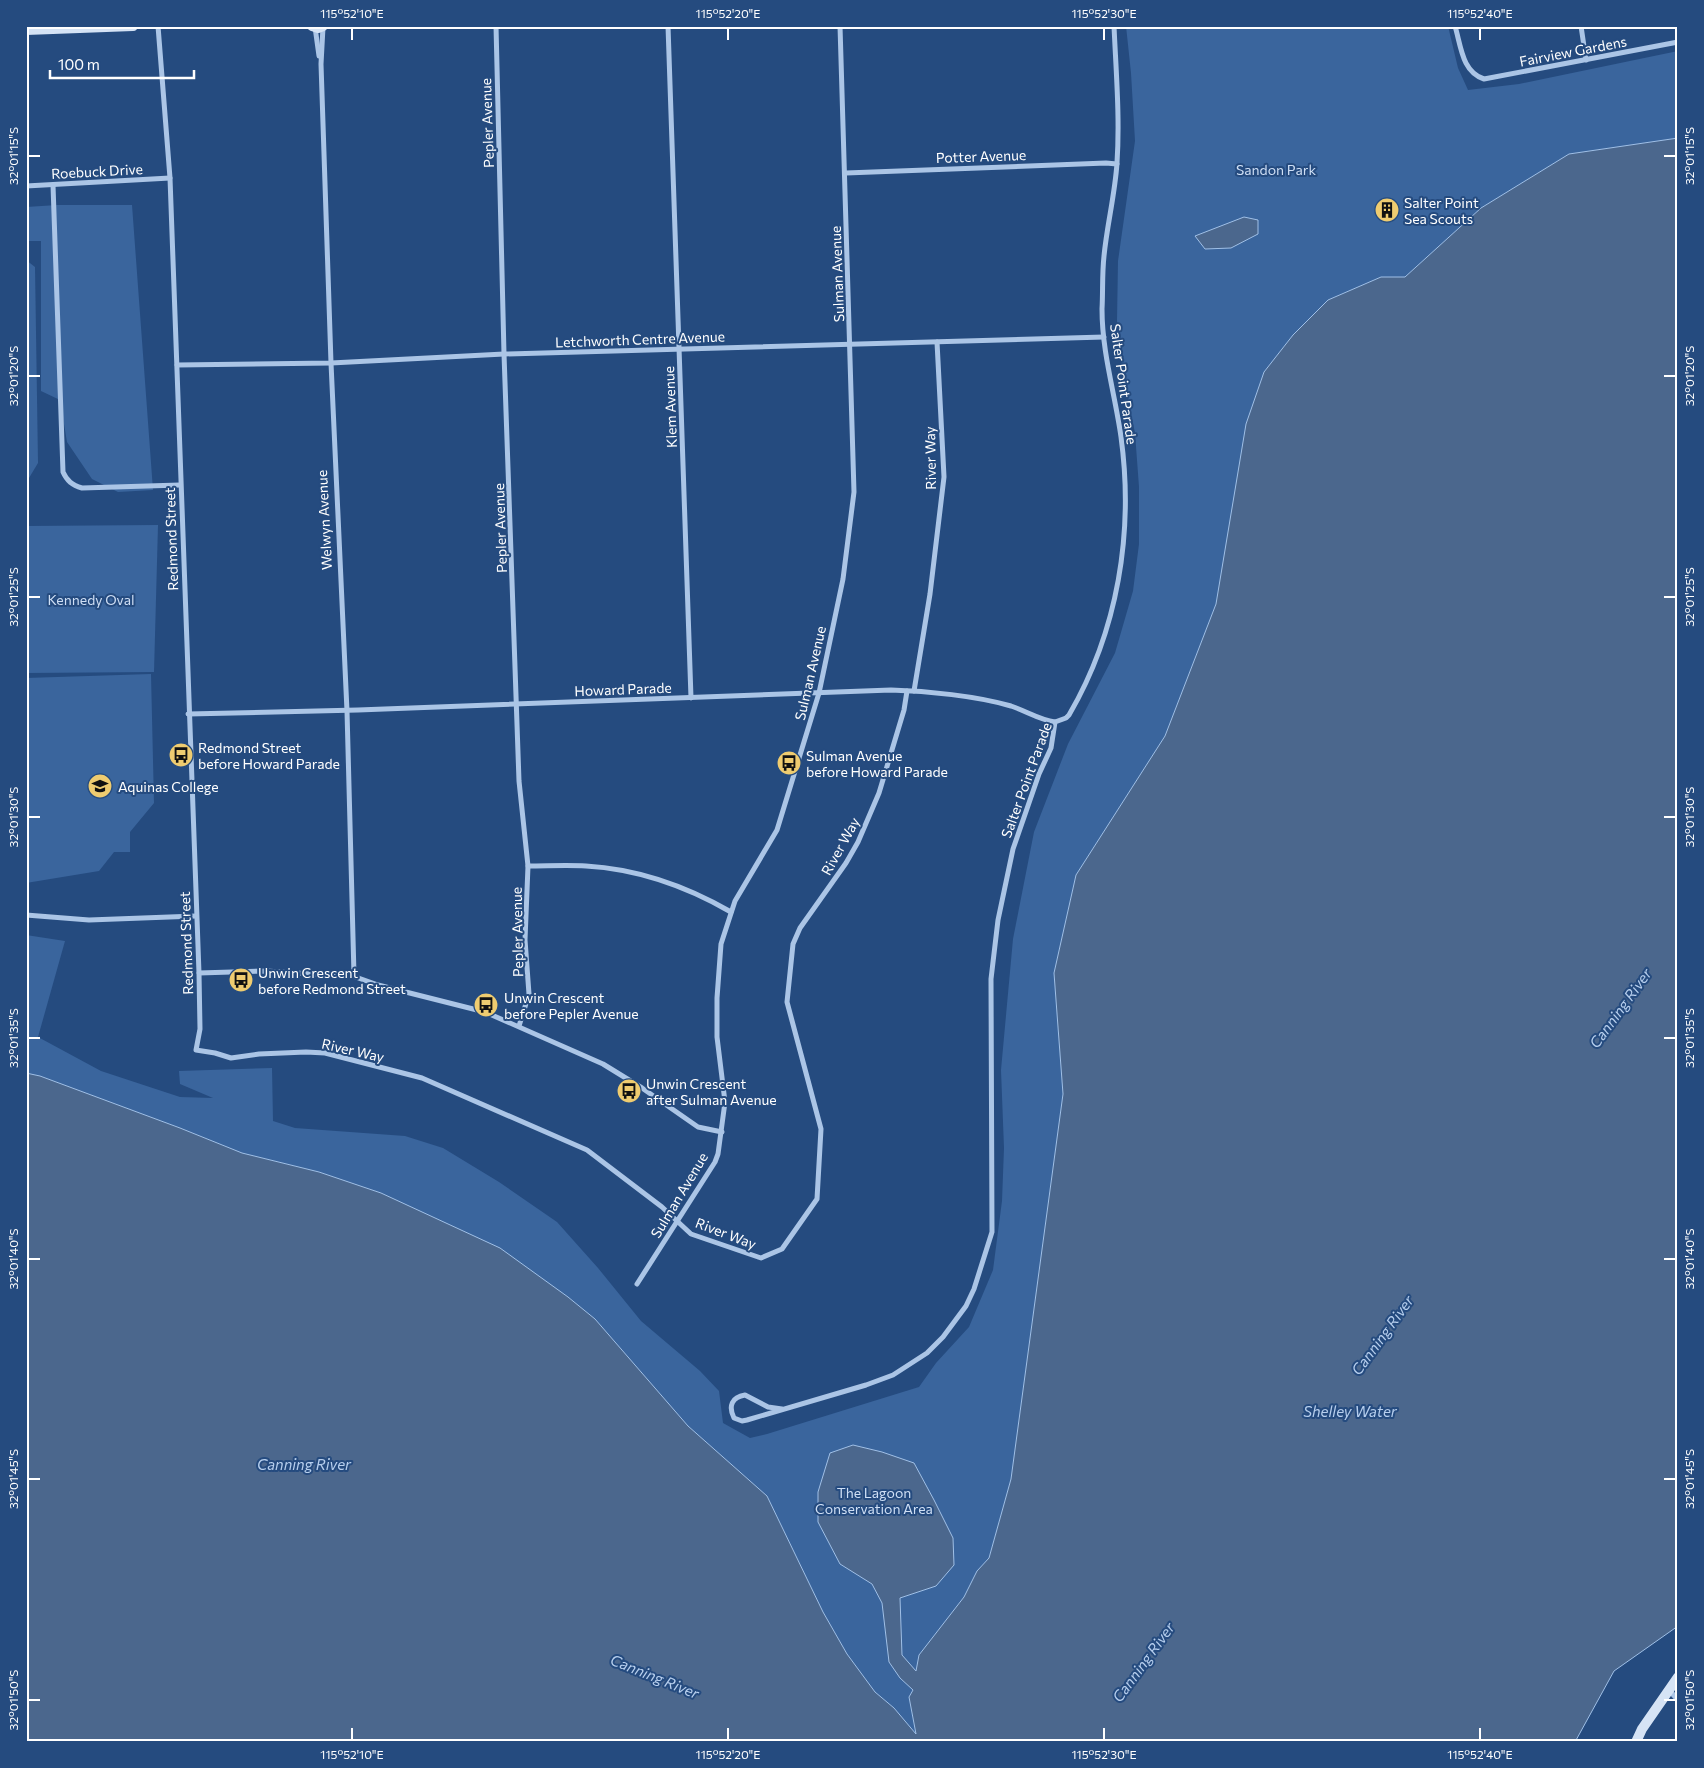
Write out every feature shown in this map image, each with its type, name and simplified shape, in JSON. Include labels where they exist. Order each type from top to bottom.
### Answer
[{"type":"street","points":[[26,30],[133,26]]},
{"type":"street","name":"Redmond Street","points":[[158,26],[170,178],[177,365],[188,714],[199,973],[200,1029],[196,1050]]},
{"type":"street","name":"Welwyn Avenue","points":[[318,26],[321,64]]},
{"type":"street","name":"Welwyn Avenue","points":[[318,26],[347,710],[354,975]]},
{"type":"street","name":"Pepler Avenue","points":[[496,26],[504,354],[519,781],[528,866],[525,940],[529,994],[519,1026]]},
{"type":"street","name":"Klem Avenue","points":[[668,26],[691,698]]},
{"type":"street","name":"Sulman Avenue","points":[[637,1284],[715,1162],[722,1132],[725,1093],[717,1037],[717,998],[721,944],[735,901],[777,830],[819,693],[843,579],[854,492],[846,173],[840,26]]},
{"type":"street","name":"Salter Point Parade","points":[[782,1409],[768,1407],[745,1395],[736,1397],[731,1407],[734,1418],[742,1421],[866,1385],[893,1375],[927,1353],[943,1337],[966,1306],[974,1289],[992,1232],[991,979],[998,920],[1013,849],[1039,774],[1051,748],[1055,722],[1069,715],[1092,670],[1110,616],[1122,557],[1125,510],[1122,453],[1110,385],[1102,311],[1104,256],[1117,164],[1114,26]]},
{"type":"street","name":"Fairview Gardens","points":[[1455,26],[1466,64],[1474,75],[1484,79],[1678,42]]},
{"type":"street","points":[[1581,26],[1586,60]]},
{"type":"street","name":"Potter Avenue","points":[[846,173],[1096,163],[1117,164]]},
{"type":"street","name":"Roebuck Drive","points":[[26,186],[170,178]]},
{"type":"street","points":[[53,185],[63,472],[66,480],[73,486],[82,488],[180,485]]},
{"type":"street","name":"Letchworth Centre Avenue","points":[[177,365],[331,363],[504,354],[1104,337]]},
{"type":"street","name":"River Way","points":[[914,692],[930,594],[944,477],[937,342]]},
{"type":"street","name":"River Way","points":[[196,1050],[232,1058],[259,1054],[325,1053],[422,1078],[587,1150],[662,1207],[677,1223],[694,1236],[761,1258],[782,1249],[817,1199],[821,1129],[787,1002],[793,944],[800,928],[846,863],[858,842],[879,793],[904,710],[907,691]]},
{"type":"street","name":"Howard Parade","points":[[188,714],[907,691],[993,702],[1055,722]]},
{"type":"street","points":[[528,866],[611,868],[655,877],[705,897],[731,912]]},
{"type":"street","points":[[26,915],[89,920],[196,916]]},
{"type":"street","points":[[199,973],[266,971],[354,975],[378,985],[485,1012],[603,1064],[642,1088],[698,1127],[722,1132]]},
{"type":"street","points":[[1636,1742],[1642,1729],[1678,1677]]},
{"type":"street","points":[[1668,1689],[1678,1700]]},
{"type":"green space","points":[[1126,26],[1448,26],[1458,68],[1468,90],[1519,84],[1678,51],[1678,138],[1569,154],[1481,208],[1405,277],[1381,277],[1328,300],[1293,335],[1264,372],[1230,528],[1216,604],[1165,736],[1076,875],[1054,973],[1063,1094],[1011,1479],[989,1558],[977,1571],[964,1597],[919,1655],[913,1690],[909,1697],[916,1735],[894,1708],[875,1692],[847,1654],[823,1612],[767,1496],[688,1426],[595,1319],[568,1297],[435,1219],[381,1193],[319,1172],[242,1153],[40,1076],[26,1073],[26,935],[65,941],[38,1037],[101,1071],[180,1097],[213,1098],[180,1084],[179,1071],[272,1068],[273,1121],[295,1128],[405,1136],[443,1148],[499,1182],[557,1222],[598,1268],[641,1321],[700,1371],[719,1391],[723,1423],[750,1438],[919,1387],[936,1363],[969,1327],[993,1270],[1002,1201],[1004,1148],[1001,1070],[1013,939],[1034,832],[1068,744],[1115,653],[1133,591],[1139,544],[1139,487],[1135,433],[1123,374],[1117,321],[1118,261],[1135,141]]},
{"type":"green space","points":[[132,205],[153,490],[118,492],[92,479],[67,442],[60,400],[41,391],[41,241],[26,241],[26,207]]},
{"type":"green space","points":[[26,260],[35,267],[38,463],[26,483]]},
{"type":"green space","name":"Kennedy Oval","points":[[158,525],[154,672],[26,673],[26,526]]},
{"type":"green space","points":[[151,674],[154,803],[130,832],[130,852],[114,852],[99,871],[26,883],[26,678]]},
{"type":"water","name":"Shelley Water","points":[[1678,138],[1678,1626],[1614,1671],[1575,1742],[26,1742],[26,1073],[40,1076],[242,1153],[319,1172],[381,1193],[500,1248],[568,1297],[595,1319],[688,1426],[767,1496],[823,1612],[847,1654],[875,1692],[894,1708],[916,1734],[909,1697],[913,1690],[900,1678],[889,1662],[882,1603],[872,1584],[840,1564],[818,1522],[818,1492],[830,1453],[853,1445],[914,1463],[953,1538],[954,1565],[936,1586],[900,1598],[902,1655],[916,1671],[919,1655],[964,1597],[977,1571],[989,1558],[1011,1479],[1063,1094],[1054,973],[1076,875],[1165,736],[1216,604],[1246,424],[1264,372],[1293,335],[1328,300],[1381,277],[1405,277],[1481,208],[1569,154]]},
{"type":"water","points":[[1244,217],[1258,220],[1258,234],[1231,248],[1205,249],[1195,236]]},
{"type":"place","name":"Salter Point Sea Scouts","points":[[1387,210]]},
{"type":"place","name":"Redmond Street before Howard Parade","points":[[181,755]]},
{"type":"place","name":"Sulman Avenue before Howard Parade","points":[[789,763]]},
{"type":"place","name":"Aquinas College","points":[[100,786]]},
{"type":"place","name":"Unwin Crescent before Redmond Street","points":[[241,980]]},
{"type":"place","name":"Unwin Crescent before Pepler Avenue","points":[[486,1005]]},
{"type":"place","name":"Unwin Crescent after Sulman Avenue","points":[[629,1091]]},
{"type":"park label","name":"Sandon Park","points":[[1276,169]]},
{"type":"park label","name":"The Lagoon Conservation Area","points":[[874,1500]]},
{"type":"water label","name":"Canning River","points":[[1620,1008]]},
{"type":"water label","name":"Canning River","points":[[1382,1335]]},
{"type":"water label","name":"Canning River","points":[[304,1464]]},
{"type":"water label","name":"Canning River","points":[[1143,1662]]},
{"type":"water label","name":"Canning River","points":[[655,1676]]}]
